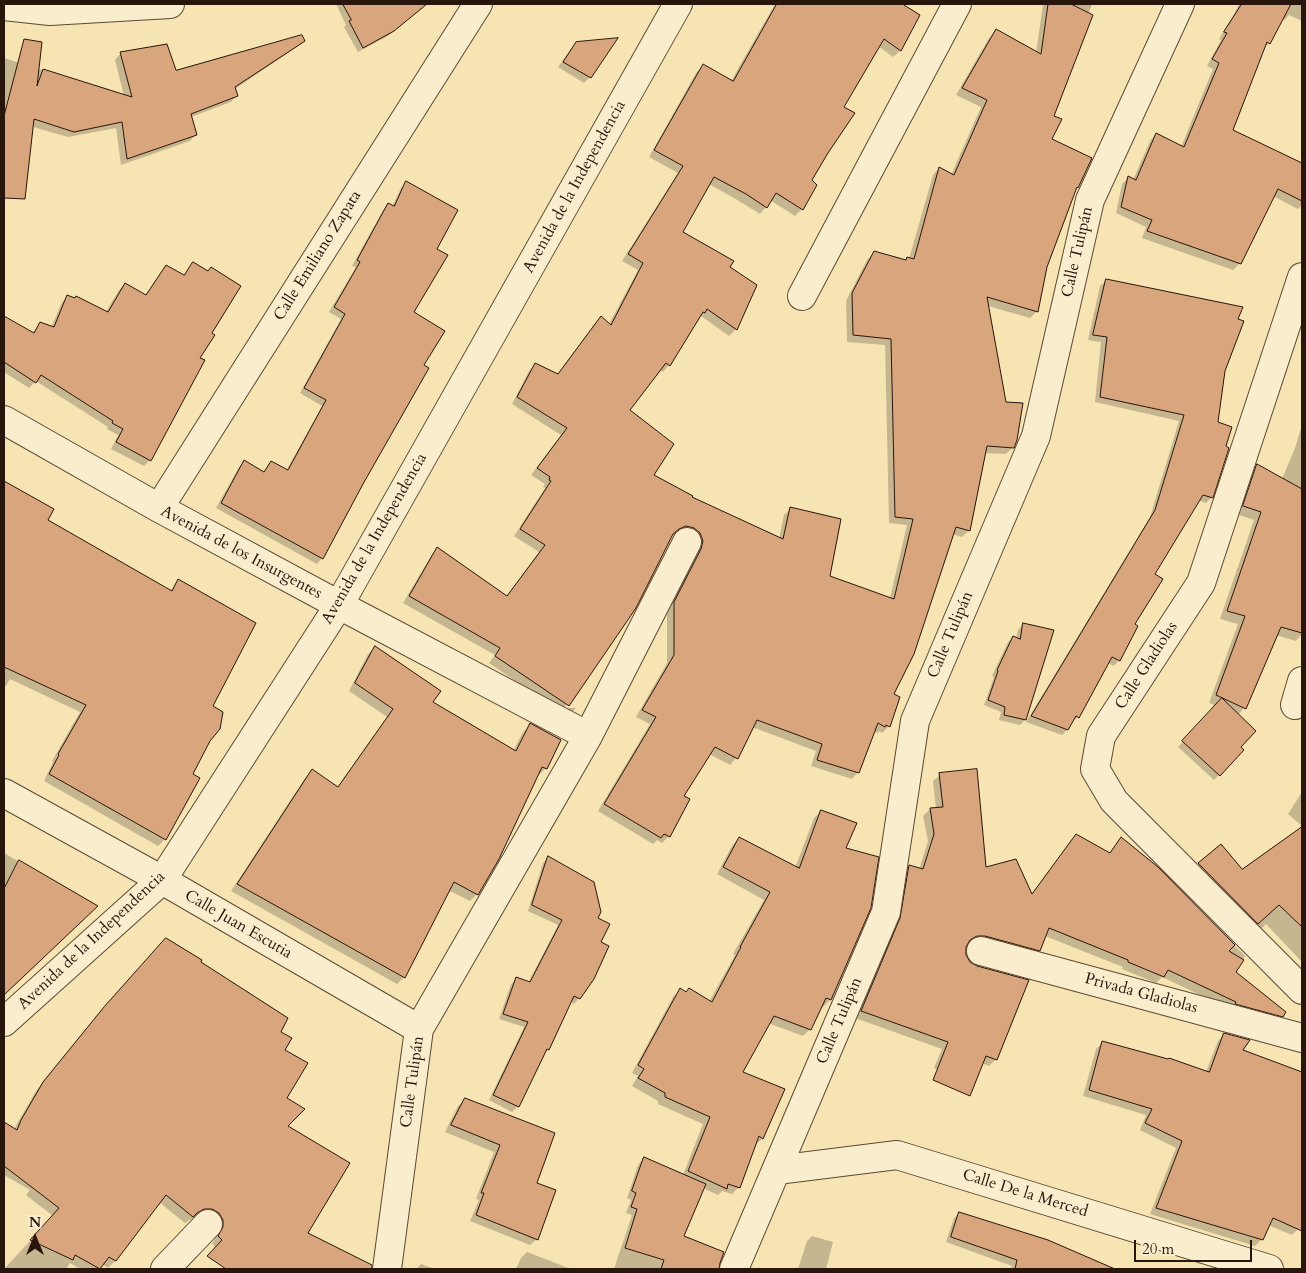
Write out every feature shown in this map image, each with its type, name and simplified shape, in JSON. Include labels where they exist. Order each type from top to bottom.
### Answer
[{"type":"street","points":[[4,6],[52,8],[170,4]]},
{"type":"street","name":"Calle Emiliano Zapata","points":[[159,508],[478,4]]},
{"type":"street","name":"Avenida de la Independencia","points":[[4,1022],[162,880],[339,605],[678,4]]},
{"type":"street","points":[[802,296],[957,4]]},
{"type":"street","name":"Calle Tulipán","points":[[734,1269],[886,912],[915,721],[1036,436],[1090,200],[1180,4]]},
{"type":"street","name":"Calle Gladiolas","points":[[1302,276],[1201,583],[1101,736],[1095,769],[1114,801],[1302,990]]},
{"type":"street","name":"Avenida de los Insurgentes","points":[[4,420],[159,508],[588,736]]},
{"type":"street","name":"Calle Tulipán","points":[[387,1269],[420,1029],[588,736],[688,542]]},
{"type":"street","name":"Calle Juan Escutia","points":[[4,793],[162,880],[420,1029]]},
{"type":"street","name":"Privada Gladiolas","points":[[981,950],[1302,1038]]},
{"type":"street","name":"Calle De la Merced","points":[[777,1170],[897,1155],[1269,1269]]},
{"type":"street","points":[[165,1269],[208,1224]]},
{"type":"building","points":[[343,4],[427,4],[394,31],[363,48],[349,21],[351,20]]},
{"type":"building","points":[[777,4],[905,4],[920,15],[901,51],[884,39],[844,107],[855,113],[812,180],[817,185],[803,210],[776,193],[767,208],[714,177],[683,232],[734,261],[730,267],[757,285],[737,330],[707,309],[705,313],[703,312],[670,366],[666,363],[630,410],[674,444],[654,475],[692,497],[783,539],[790,507],[841,519],[830,576],[894,599],[913,519],[895,517],[891,339],[853,335],[852,293],[874,251],[906,260],[907,257],[914,259],[939,167],[954,175],[987,100],[962,88],[996,29],[1041,54],[1048,4],[1071,4],[1093,15],[1054,116],[1062,119],[1052,139],[1092,158],[1077,187],[1047,267],[1038,312],[987,297],[1006,402],[1023,403],[1017,440],[1014,448],[987,446],[970,531],[956,527],[914,654],[894,694],[900,697],[890,727],[886,725],[885,727],[878,723],[859,773],[817,760],[822,744],[757,720],[738,759],[715,747],[684,796],[690,799],[670,837],[664,834],[661,838],[604,804],[656,717],[642,710],[674,655],[674,602],[701,549],[703,541],[700,533],[694,528],[686,526],[673,534],[636,608],[569,706],[495,656],[500,648],[409,596],[437,547],[507,596],[545,545],[520,529],[551,481],[549,480],[550,477],[537,468],[567,428],[517,397],[535,363],[558,374],[601,316],[611,325],[643,263],[628,254],[683,166],[654,150],[703,64],[733,81]]},
{"type":"building","points":[[1242,4],[1291,4],[1270,44],[1267,42],[1233,130],[1302,163],[1302,201],[1278,189],[1241,264],[1147,231],[1152,220],[1121,207],[1128,176],[1136,180],[1156,133],[1184,147],[1219,63],[1212,59],[1227,33],[1224,32]]},
{"type":"building","points":[[302,35],[305,41],[235,87],[238,96],[191,114],[197,135],[127,159],[122,122],[74,132],[34,119],[25,199],[4,198],[4,116],[24,39],[42,42],[37,86],[43,69],[132,97],[120,52],[167,44],[176,70]]},
{"type":"building","points":[[618,38],[591,78],[563,62],[576,42]]},
{"type":"building","points":[[406,181],[458,210],[437,249],[448,255],[414,312],[445,331],[424,365],[429,368],[323,559],[221,503],[244,460],[264,472],[271,461],[288,470],[326,400],[304,388],[345,314],[334,307],[360,262],[357,260],[388,203],[394,206]]},
{"type":"building","points":[[193,262],[208,271],[211,267],[241,286],[212,333],[215,335],[200,358],[205,360],[151,461],[116,442],[123,429],[112,423],[113,421],[41,375],[36,383],[4,362],[4,316],[34,333],[40,322],[54,327],[67,295],[75,298],[76,296],[108,312],[125,283],[146,295],[166,265],[184,275]]},
{"type":"building","points":[[1106,279],[1243,307],[1238,319],[1244,321],[1225,371],[1218,422],[1232,427],[1226,446],[1229,448],[1213,498],[1203,495],[1155,574],[1163,579],[1135,624],[1138,626],[1120,661],[1112,657],[1079,718],[1076,716],[1068,730],[1031,716],[1155,510],[1184,415],[1100,397],[1107,337],[1093,335]]},
{"type":"building","points":[[1257,464],[1302,489],[1302,633],[1281,627],[1246,709],[1216,695],[1245,616],[1227,611],[1261,512],[1243,506]]},
{"type":"building","points":[[4,481],[54,509],[48,520],[172,591],[178,579],[256,623],[213,706],[223,712],[220,729],[210,741],[193,774],[200,778],[166,840],[49,774],[58,754],[86,705],[4,667]]},
{"type":"building","points":[[1023,623],[1054,630],[1026,720],[1004,715],[1005,707],[988,700],[997,670],[1013,636],[1020,639]]},
{"type":"building","points":[[375,646],[441,691],[433,702],[516,751],[530,723],[561,740],[547,769],[542,767],[499,859],[478,895],[454,882],[405,978],[237,884],[312,769],[338,787],[393,709],[355,683]]},
{"type":"building","points":[[1222,698],[1256,731],[1241,747],[1244,750],[1220,776],[1182,741]]},
{"type":"building","points":[[977,769],[986,867],[1016,859],[1032,894],[1076,834],[1110,853],[1121,837],[1158,867],[1235,945],[1229,951],[1244,960],[1236,972],[1286,1012],[1283,1017],[1235,1004],[1236,1002],[1168,970],[1164,977],[1128,962],[1128,960],[1049,928],[1040,951],[985,936],[977,936],[970,940],[966,947],[966,955],[970,962],[977,966],[1029,980],[997,1060],[986,1056],[970,1096],[933,1080],[948,1042],[861,1011],[900,918],[909,865],[923,869],[934,834],[930,808],[943,807],[939,773]]},
{"type":"building","points":[[821,810],[857,823],[846,848],[879,857],[871,908],[831,1000],[826,998],[811,1030],[774,1016],[743,1072],[785,1089],[763,1139],[759,1136],[740,1188],[728,1184],[727,1189],[688,1171],[710,1117],[665,1097],[665,1093],[638,1078],[644,1069],[638,1065],[680,988],[686,992],[689,988],[712,1002],[770,892],[723,867],[739,837],[799,868]]},
{"type":"building","points":[[1302,827],[1302,927],[1279,905],[1258,924],[1198,863],[1221,844],[1242,869]]},
{"type":"building","points":[[548,856],[594,882],[601,912],[598,918],[610,924],[601,942],[609,946],[594,979],[580,999],[574,996],[549,1050],[547,1049],[519,1107],[493,1095],[528,1022],[503,1014],[516,977],[530,982],[562,920],[532,905]]},
{"type":"building","points":[[19,860],[98,906],[4,995],[4,889]]},
{"type":"building","points":[[166,938],[288,1018],[281,1032],[292,1038],[285,1050],[308,1063],[287,1098],[305,1109],[288,1126],[350,1163],[308,1233],[372,1265],[372,1269],[226,1269],[207,1256],[222,1240],[218,1236],[223,1227],[223,1220],[219,1213],[212,1209],[204,1209],[193,1217],[166,1195],[116,1261],[109,1257],[100,1269],[75,1255],[73,1260],[30,1240],[59,1208],[4,1166],[4,1122],[17,1130],[43,1082],[104,1007]]},
{"type":"building","points":[[1224,1033],[1250,1040],[1243,1050],[1302,1072],[1302,1231],[1273,1218],[1263,1240],[1156,1208],[1182,1141],[1145,1123],[1152,1109],[1089,1090],[1102,1041],[1169,1058],[1209,1072]]},
{"type":"building","points":[[465,1098],[555,1133],[537,1183],[556,1190],[538,1240],[476,1215],[484,1193],[481,1193],[500,1145],[451,1125]]},
{"type":"building","points":[[644,1157],[706,1184],[684,1236],[724,1252],[719,1269],[661,1269],[664,1260],[625,1248],[637,1209],[631,1207],[636,1193],[632,1191]]},
{"type":"building","points":[[959,1212],[1048,1240],[1115,1269],[1015,1269],[1017,1260],[951,1237]]}]
